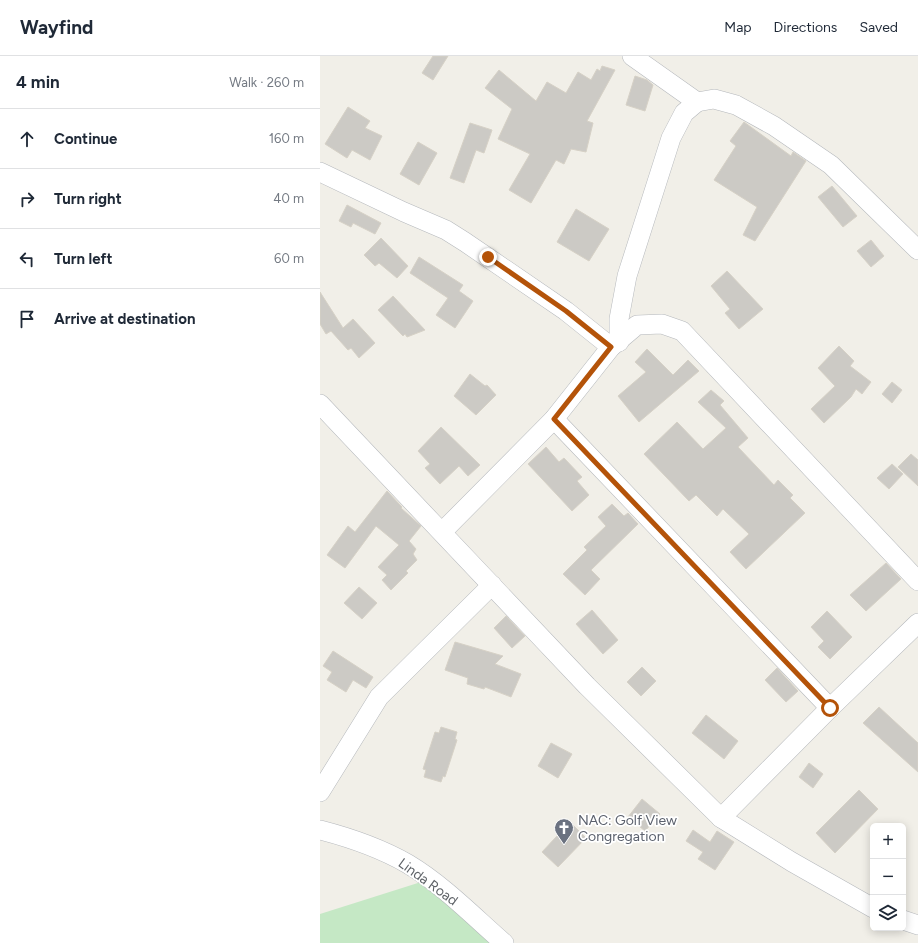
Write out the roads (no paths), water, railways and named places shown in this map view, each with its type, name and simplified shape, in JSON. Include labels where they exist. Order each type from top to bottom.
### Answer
[{"type":"street","points":[[632,56],[697,102]]},
{"type":"street","points":[[615,345],[627,276],[671,138],[684,113],[697,102],[714,99],[736,105],[774,126],[831,165],[918,250]]},
{"type":"street","points":[[320,172],[404,212],[446,230],[615,345]]},
{"type":"street","points":[[442,532],[554,419],[615,345],[637,325],[662,324],[682,331],[918,581]]},
{"type":"street","points":[[320,404],[587,686],[721,818],[792,862],[870,906]]},
{"type":"street","points":[[554,419],[830,708]]},
{"type":"street","points":[[320,792],[379,697],[492,585]]},
{"type":"street","points":[[721,818],[830,708],[918,623]]},
{"type":"street","name":"Linda Road","points":[[320,830],[352,838],[408,864],[438,886],[504,943]]},
{"type":"street","points":[[906,921],[918,925]]},
{"type":"place","name":"NAC: Golf View Congregation","points":[[564,845]]}]
